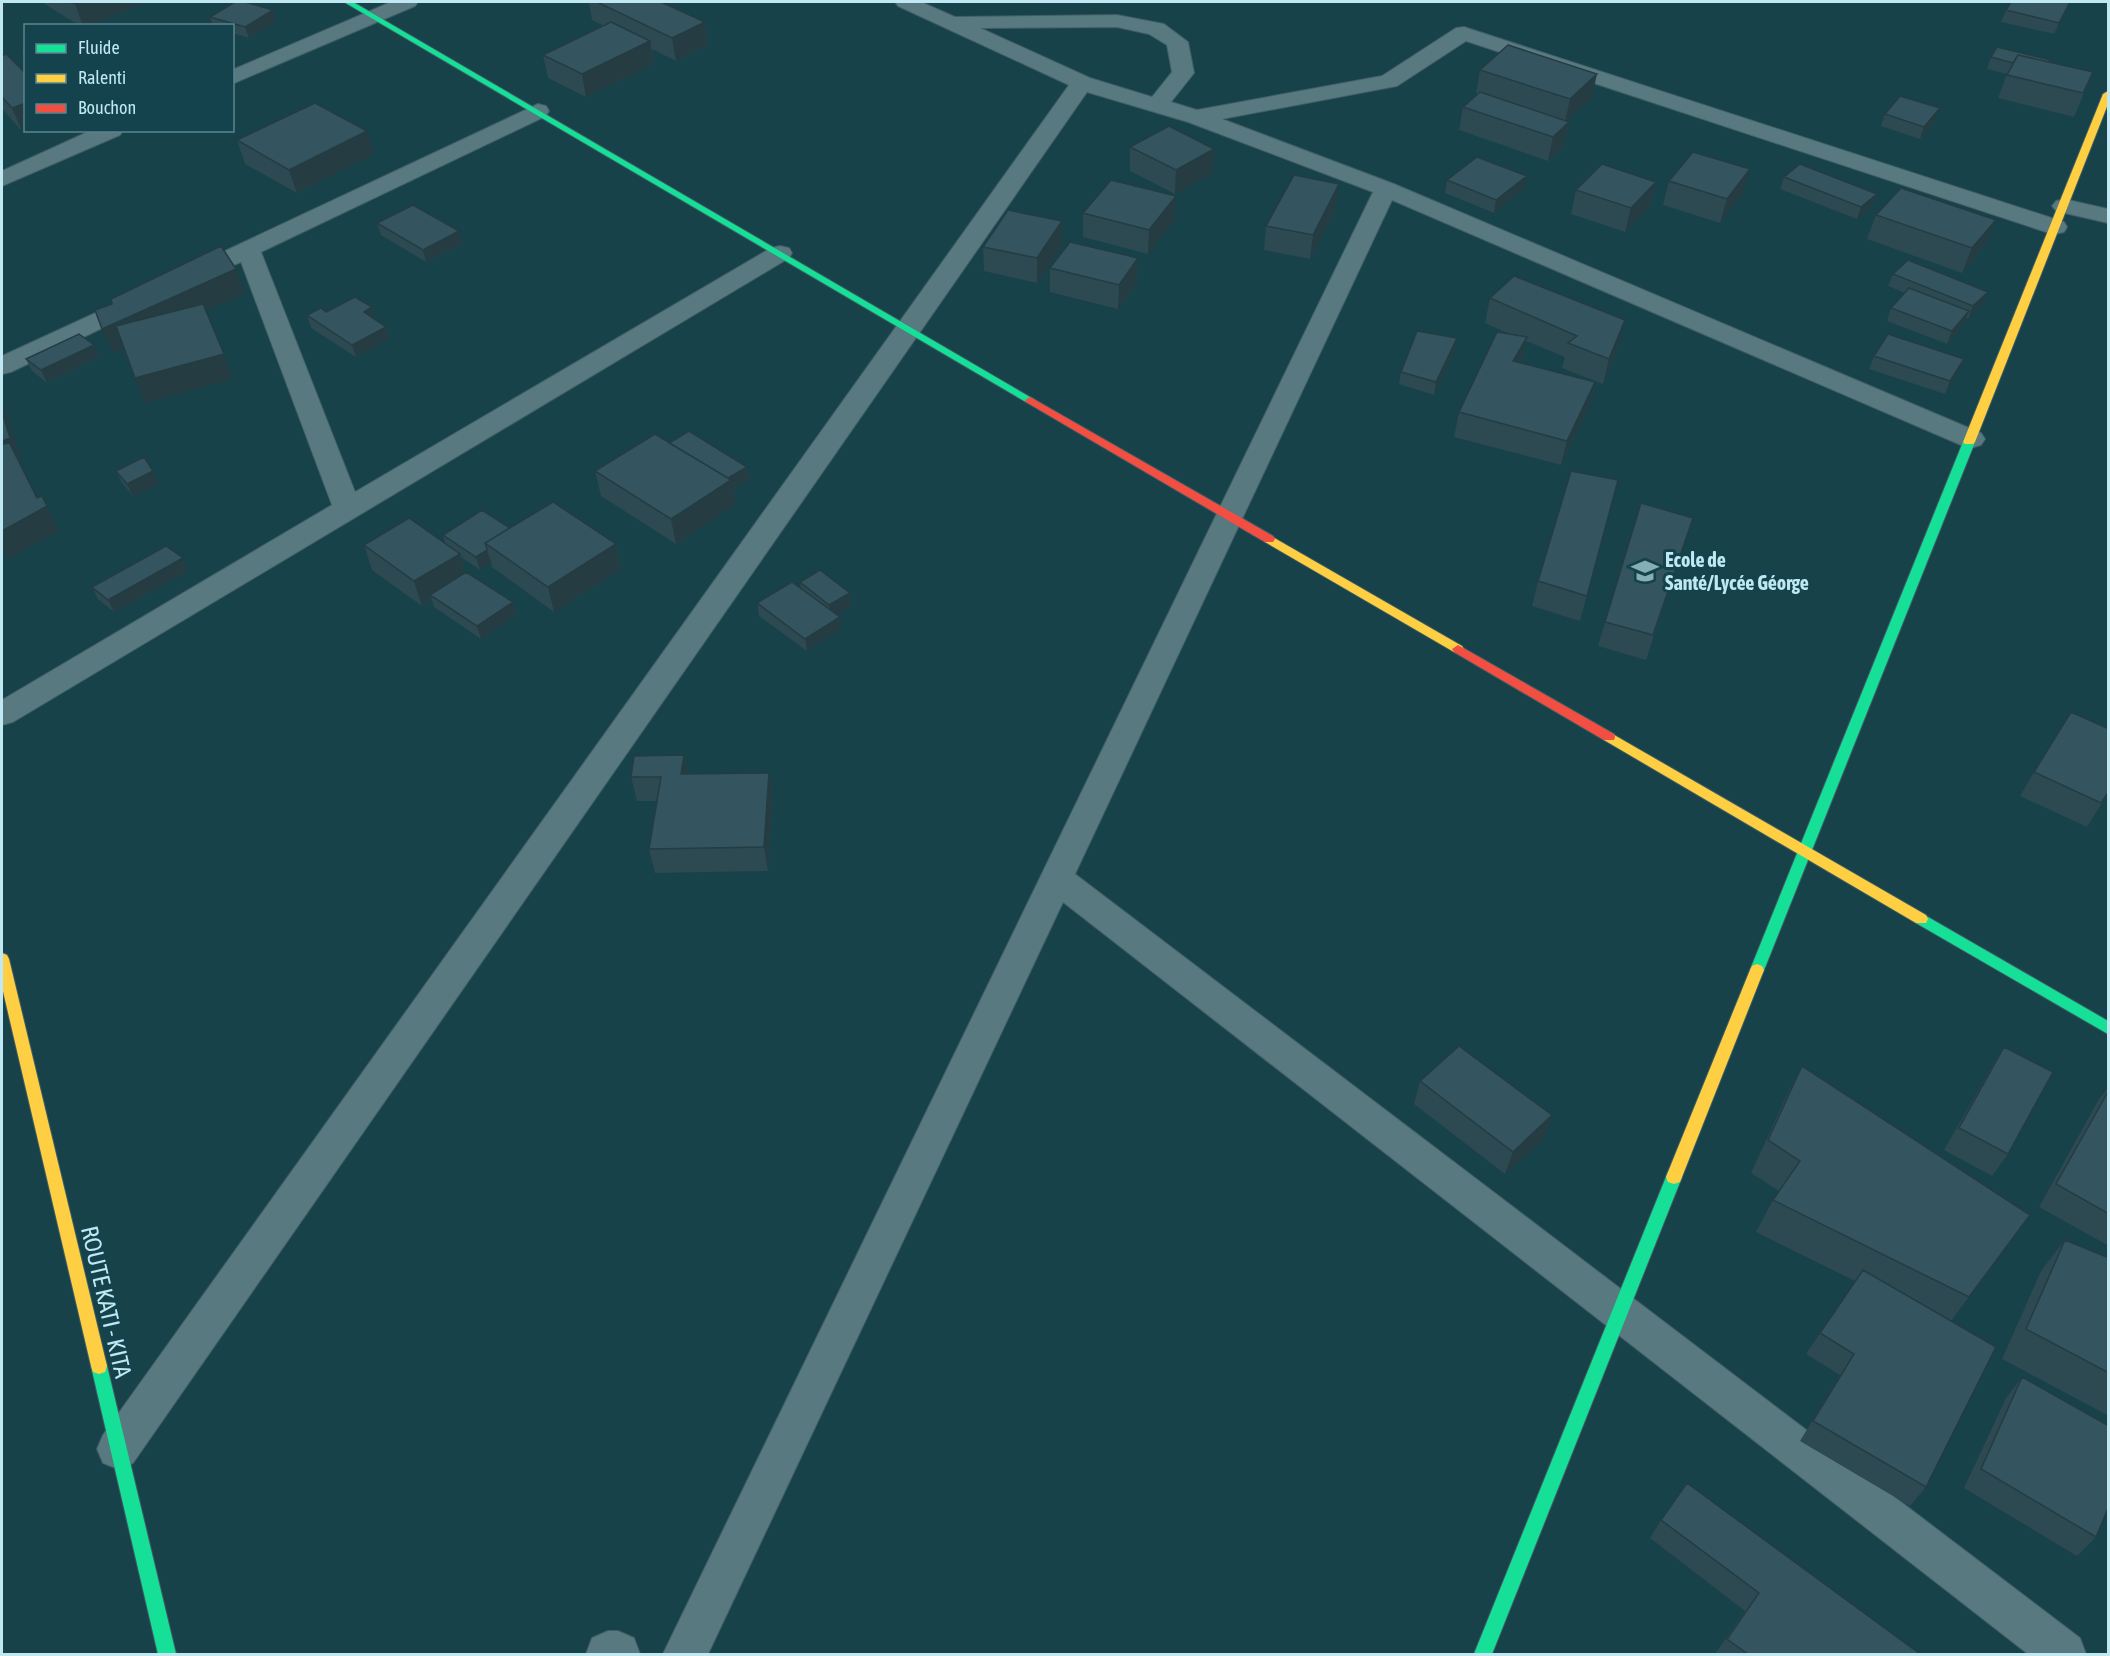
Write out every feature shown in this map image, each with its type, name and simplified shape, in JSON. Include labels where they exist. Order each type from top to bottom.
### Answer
[{"type":"street","points":[[348,2],[2109,1028]]},
{"type":"street","points":[[234,77],[408,2]]},
{"type":"street","points":[[905,2],[1082,83],[1196,117],[1386,189],[1971,439]]},
{"type":"street","points":[[1117,21],[1136,8]]},
{"type":"street","points":[[948,22],[1117,21],[1156,29],[1177,42],[1183,73],[1157,105]]},
{"type":"street","points":[[1196,117],[1389,81],[1464,33],[2059,216],[2109,216]]},
{"type":"street","points":[[118,1449],[1082,83]]},
{"type":"street","points":[[1483,1654],[2109,94]]},
{"type":"street","points":[[2,366],[537,111]]},
{"type":"street","points":[[2,179],[108,132]]},
{"type":"street","points":[[685,1654],[1386,189]]},
{"type":"street","points":[[248,249],[348,509]]},
{"type":"street","points":[[2,714],[780,252]]},
{"type":"street","points":[[1056,878],[2064,1654]]},
{"type":"street","name":"ROUTE KATI - KITA","points":[[2,959],[167,1654]]},
{"type":"street","points":[[608,1654],[618,1654]]},
{"type":"building","points":[[235,2],[245,2],[273,10],[245,27],[210,17]]},
{"type":"building","points":[[597,2],[661,2],[705,22],[672,38]]},
{"type":"building","points":[[2011,2],[2070,2],[2059,23],[2006,10]]},
{"type":"building","points":[[611,22],[650,41],[582,74],[543,55]]},
{"type":"building","points":[[1508,45],[1597,74],[1570,99],[1480,70]]},
{"type":"building","points":[[1997,47],[2050,60],[2049,62],[2018,55],[2013,63],[1991,57]]},
{"type":"building","points":[[6,54],[24,72],[24,104],[12,108],[2,97],[2,56]]},
{"type":"building","points":[[2018,55],[2093,72],[2083,93],[2007,75]]},
{"type":"building","points":[[1480,92],[1569,122],[1553,137],[1463,107]]},
{"type":"building","points":[[1900,96],[1940,108],[1924,127],[1885,114]]},
{"type":"building","points":[[315,103],[367,131],[289,170],[237,140]]},
{"type":"building","points":[[1169,126],[1214,149],[1176,170],[1130,147]]},
{"type":"building","points":[[1693,152],[1750,169],[1727,199],[1669,181]]},
{"type":"building","points":[[1477,157],[1527,176],[1496,200],[1447,180]]},
{"type":"building","points":[[1602,164],[1656,182],[1631,208],[1576,190]]},
{"type":"building","points":[[1800,164],[1877,194],[1861,207],[1784,177]]},
{"type":"building","points":[[1294,175],[1339,184],[1313,235],[1266,226]]},
{"type":"building","points":[[1111,180],[1176,196],[1149,230],[1083,213]]},
{"type":"building","points":[[1901,188],[1996,220],[1972,248],[1876,215]]},
{"type":"building","points":[[413,205],[459,231],[423,250],[377,223]]},
{"type":"building","points":[[1008,210],[1062,221],[1037,258],[983,247]]},
{"type":"building","points":[[1070,242],[1138,258],[1119,285],[1050,268]]},
{"type":"building","points":[[221,246],[236,269],[102,329],[95,310],[112,304],[111,299]]},
{"type":"building","points":[[1908,260],[1988,292],[1973,306],[1893,274]]},
{"type":"building","points":[[1514,276],[1625,320],[1609,359],[1568,343],[1577,336],[1490,298]]},
{"type":"building","points":[[1909,288],[1969,311],[1952,331],[1891,308]]},
{"type":"building","points":[[355,297],[372,307],[364,312],[386,327],[352,345],[307,315],[321,308],[326,312]]},
{"type":"building","points":[[203,304],[224,354],[135,378],[116,326]]},
{"type":"building","points":[[1417,331],[1457,338],[1436,382],[1401,372]]},
{"type":"building","points":[[1497,332],[1527,337],[1513,361],[1595,382],[1567,441],[1459,412]]},
{"type":"building","points":[[79,334],[94,345],[41,370],[26,359]]},
{"type":"building","points":[[1888,334],[1964,359],[1950,381],[1874,356]]},
{"type":"building","points":[[2,412],[10,438],[2,441]]},
{"type":"building","points":[[689,431],[747,467],[728,478],[669,443]]},
{"type":"building","points":[[655,434],[731,480],[671,519],[595,471]]},
{"type":"building","points":[[9,442],[37,498],[42,496],[47,506],[2,531],[2,445]]},
{"type":"building","points":[[144,457],[153,471],[127,484],[116,471]]},
{"type":"building","points":[[1571,471],[1618,480],[1587,596],[1538,581]]},
{"type":"building","points":[[553,502],[616,544],[548,587],[485,543]]},
{"type":"building","points":[[1641,503],[1693,518],[1653,635],[1605,622]]},
{"type":"building","points":[[482,510],[510,528],[485,543],[487,550],[476,557],[443,535]]},
{"type":"building","points":[[409,518],[460,554],[414,581],[364,545]]},
{"type":"building","points":[[166,546],[183,558],[108,600],[92,587]]},
{"type":"building","points":[[820,570],[850,593],[829,605],[800,582]]},
{"type":"building","points":[[466,572],[513,602],[477,626],[430,595]]},
{"type":"building","points":[[792,582],[840,617],[805,639],[757,603]]},
{"type":"building","points":[[2071,712],[2109,729],[2109,791],[2101,803],[2034,772]]},
{"type":"building","points":[[684,755],[681,774],[769,773],[764,847],[649,849],[661,777],[631,777],[634,756]]},
{"type":"building","points":[[1459,1046],[1552,1115],[1513,1152],[1420,1081]]},
{"type":"building","points":[[2004,1047],[2053,1072],[2008,1154],[1959,1128]]},
{"type":"building","points":[[1802,1066],[2030,1215],[1969,1297],[1773,1200],[1800,1161],[1768,1140]]},
{"type":"building","points":[[2109,1090],[2109,1214],[2056,1184]]},
{"type":"building","points":[[2065,1240],[2109,1258],[2109,1373],[2026,1329]]},
{"type":"building","points":[[1863,1270],[1996,1347],[1926,1487],[1813,1421],[1854,1354],[1820,1333]]},
{"type":"building","points":[[2022,1377],[2109,1426],[2109,1506],[2096,1537],[1981,1469]]},
{"type":"building","points":[[1687,1483],[1920,1654],[1748,1654],[1727,1639],[1759,1593],[1661,1520]]},
{"type":"traffic: fast","points":[[348,2],[1030,400]]},
{"type":"traffic: fast","points":[[1757,970],[1969,442]]},
{"type":"traffic: fast","points":[[1921,919],[2108,1028]]},
{"type":"traffic: fast","points":[[1483,1654],[1674,1177]]},
{"type":"traffic: fast","points":[[99,1366],[167,1654]]},
{"type":"traffic: slow","points":[[1969,442],[2108,94]]},
{"type":"traffic: slow","points":[[1269,539],[1458,649]]},
{"type":"traffic: slow","points":[[1609,737],[1921,919]]},
{"type":"traffic: slow","points":[[2,959],[99,1366]]},
{"type":"traffic: slow","points":[[1674,1177],[1757,970]]},
{"type":"traffic: jam","points":[[1030,400],[1269,539]]},
{"type":"traffic: jam","points":[[1458,649],[1609,737]]},
{"type":"place","name":"Ecole de Santé/Lycée Géorge","points":[[1645,571]]}]
